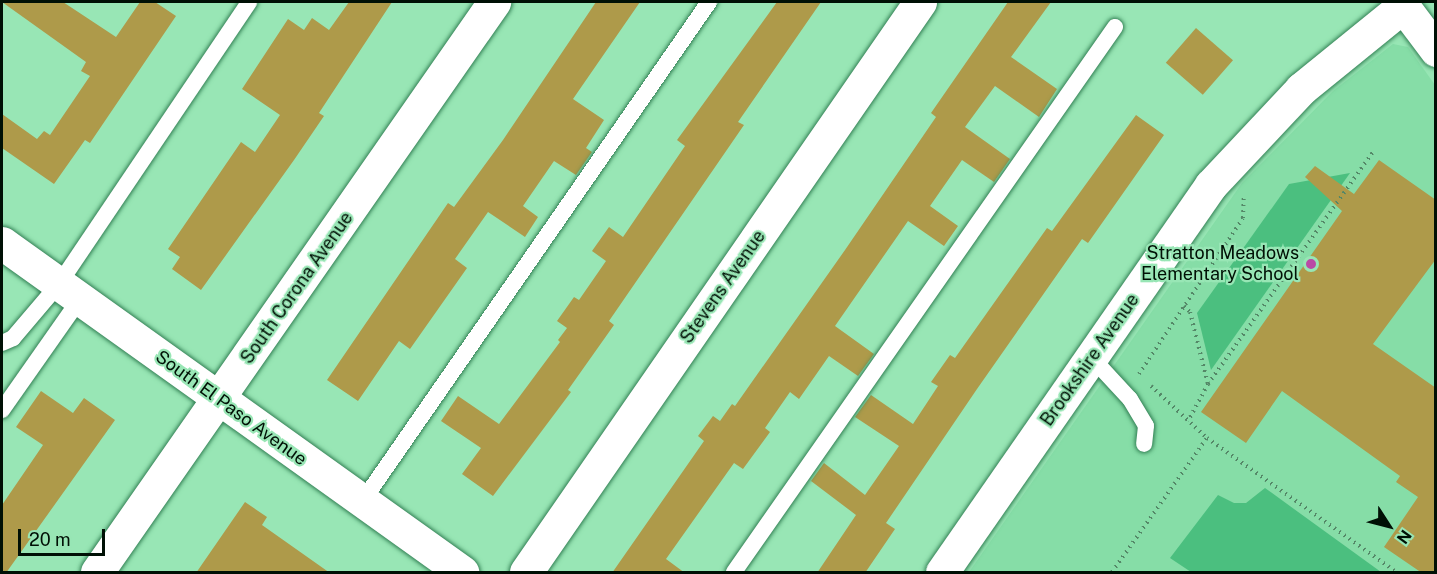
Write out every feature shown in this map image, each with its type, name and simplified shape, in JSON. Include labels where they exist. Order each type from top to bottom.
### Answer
[{"type":"street","name":"South Corona Avenue","points":[[97,573],[494,2]]},
{"type":"street","name":"Stevens Avenue","points":[[526,573],[920,2]]},
{"type":"street","points":[[1401,4],[1436,50]]},
{"type":"street","name":"Brookshire Avenue","points":[[942,573],[1211,185],[1301,89],[1401,4]]},
{"type":"street","name":"South El Paso Avenue","points":[[2,243],[462,573]]},
{"type":"lane","points":[[2,410],[69,292],[249,2]]},
{"type":"lane","points":[[362,501],[710,2]]},
{"type":"lane","points":[[735,573],[1115,27]]},
{"type":"lane","points":[[2,343],[13,338],[69,292]]},
{"type":"lane","points":[[1092,358],[1130,399],[1146,426],[1144,444]]},
{"type":"path","points":[[1188,421],[1208,384],[1374,150]]},
{"type":"path","points":[[1244,187],[1243,218],[1139,374],[1207,438],[1396,573]]},
{"type":"path","points":[[1184,306],[1191,312],[1208,384]]},
{"type":"path","points":[[1112,573],[1207,438]]},
{"type":"shaded area","name":"Stratton Meadows Elementary School","points":[[1393,44],[1408,47],[1435,85],[1435,572],[969,572],[1242,183],[1333,91]]},
{"type":"shaded area","points":[[1350,173],[1211,370],[1197,313],[1289,184]]},
{"type":"shaded area","points":[[1265,488],[1381,572],[1191,572],[1170,558],[1218,495],[1234,503],[1246,503]]},
{"type":"building","points":[[2,2],[63,2],[116,37],[140,2],[155,2],[176,16],[90,143],[85,140],[54,184],[2,148],[2,114],[37,139],[44,131],[50,135],[90,76],[81,71],[86,62]]},
{"type":"building","points":[[349,2],[392,2],[319,113],[324,116],[201,290],[172,269],[180,257],[168,249],[241,142],[255,152],[280,115],[242,89],[288,19],[304,30],[312,18],[329,30]]},
{"type":"building","points":[[596,2],[640,2],[573,99],[604,120],[586,148],[592,152],[576,175],[554,161],[523,206],[538,217],[525,237],[488,212],[455,259],[467,268],[410,349],[399,341],[358,401],[327,380],[448,203],[454,207],[503,140]]},
{"type":"building","points":[[777,2],[821,2],[738,122],[744,125],[609,321],[614,325],[568,390],[571,392],[493,496],[462,474],[481,448],[441,421],[458,396],[499,424],[560,342],[558,340],[567,328],[557,321],[574,297],[579,300],[606,261],[592,251],[609,227],[623,237],[685,146],[677,140]]},
{"type":"building","points":[[1008,2],[1051,2],[1011,57],[1057,89],[1039,117],[995,86],[965,127],[1010,159],[994,182],[962,160],[930,206],[958,226],[944,246],[908,221],[835,326],[874,354],[858,376],[829,356],[799,399],[790,392],[765,428],[770,432],[743,469],[734,463],[666,559],[685,573],[612,573],[704,441],[698,436],[713,416],[720,421],[732,404],[735,406],[936,117],[931,113]]},
{"type":"building","points":[[1196,28],[1233,60],[1203,95],[1166,63]]},
{"type":"building","points":[[1136,115],[1164,135],[1088,243],[1082,239],[977,389],[886,523],[895,529],[865,573],[817,573],[856,515],[811,481],[824,463],[865,495],[899,446],[855,417],[871,395],[913,424],[938,386],[931,382],[950,355],[955,358],[1047,228],[1052,231]]},
{"type":"building","points":[[1379,160],[1436,200],[1436,259],[1373,344],[1436,388],[1436,573],[1422,573],[1384,547],[1418,497],[1396,482],[1400,476],[1282,391],[1246,443],[1201,412],[1342,211],[1305,177],[1315,166],[1354,194]]},
{"type":"building","points":[[41,391],[73,413],[84,398],[115,420],[6,573],[2,573],[2,505],[43,445],[16,427]]},
{"type":"building","points":[[245,502],[267,517],[262,525],[330,573],[196,573]]},
{"type":"place","name":"Stratton Meadows Elementary School","points":[[1311,264]]}]
